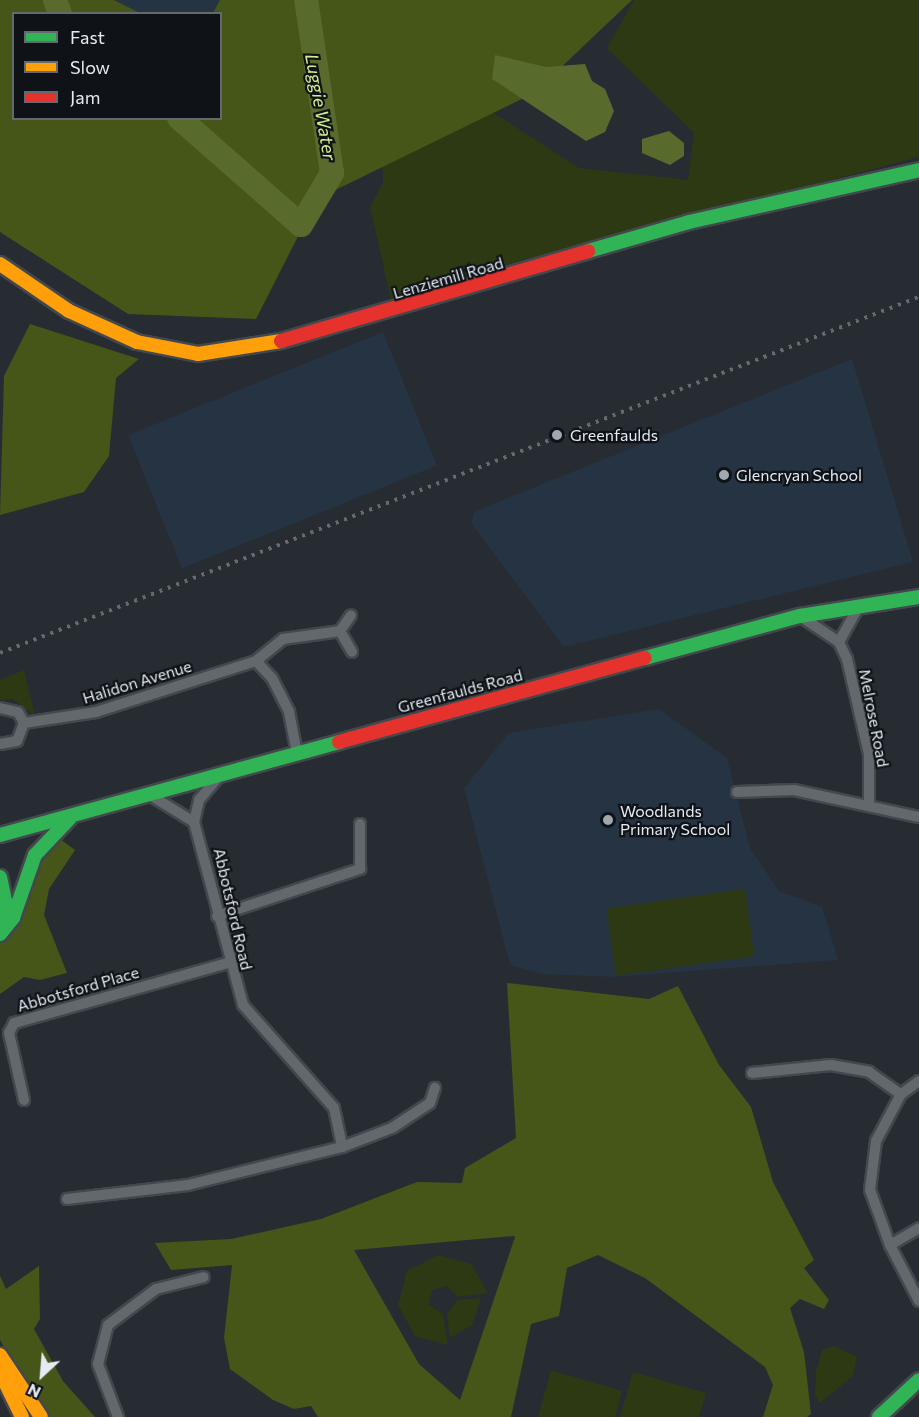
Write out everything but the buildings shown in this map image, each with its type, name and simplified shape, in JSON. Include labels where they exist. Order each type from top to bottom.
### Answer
[{"type":"main road","name":"Lenziemill Road","points":[[0,264],[69,311],[137,342],[198,354],[220,352],[407,308],[689,222],[919,170]]},
{"type":"main road","name":"Greenfaulds Road","points":[[4,832],[218,777],[297,753],[800,616],[860,604],[919,597]]},
{"type":"main road","points":[[0,933],[13,918],[38,850],[75,815]]},
{"type":"main road","points":[[0,877],[6,905],[0,933]]},
{"type":"main road","points":[[0,1355],[41,1417]]},
{"type":"main road","points":[[0,1372],[21,1417]]},
{"type":"main road","points":[[879,1417],[919,1380]]},
{"type":"street","points":[[800,616],[839,642],[860,604]]},
{"type":"street","points":[[351,615],[340,631],[352,652]]},
{"type":"street","name":"Halidon Avenue","points":[[24,723],[96,712],[256,661],[283,639],[340,631]]},
{"type":"street","name":"Melrose Road","points":[[839,642],[869,754],[869,802]]},
{"type":"street","points":[[256,661],[272,678],[289,712],[297,753]]},
{"type":"street","points":[[0,708],[18,712],[24,723],[17,741],[0,744]]},
{"type":"street","points":[[150,795],[194,822],[200,800],[218,777]]},
{"type":"street","points":[[737,792],[794,790],[869,802],[919,817]]},
{"type":"street","name":"Abbotsford Road","points":[[194,822],[228,963],[243,1005],[334,1107],[342,1147]]},
{"type":"street","points":[[218,916],[360,869],[360,824]]},
{"type":"street","name":"Abbotsford Place","points":[[24,1101],[9,1033],[14,1023],[228,963]]},
{"type":"street","points":[[752,1073],[831,1065],[869,1072],[901,1094]]},
{"type":"street","points":[[919,1081],[901,1094],[876,1141],[870,1190],[890,1245],[919,1301]]},
{"type":"street","points":[[67,1199],[188,1185],[379,1136],[430,1103],[435,1088]]},
{"type":"street","points":[[890,1245],[919,1228]]},
{"type":"street","points":[[118,1417],[98,1364],[108,1325],[156,1289],[204,1277]]},
{"type":"shaded area","points":[[0,0],[114,0],[138,12],[12,12],[12,120],[222,120],[222,12],[214,12],[220,0],[632,0],[534,93],[317,199],[256,319],[128,314],[0,232]]},
{"type":"shaded area","points":[[114,0],[220,0],[214,12],[136,12]]},
{"type":"shaded area","points":[[634,0],[919,0],[919,157],[471,274],[392,303],[370,207],[383,183],[382,143],[466,95],[579,168],[688,180],[694,133],[607,48]]},
{"type":"shaded area","points":[[495,55],[546,67],[585,64],[592,81],[605,89],[614,111],[605,132],[586,141],[492,79]]},
{"type":"shaded area","points":[[669,131],[684,143],[684,156],[670,165],[642,153],[642,139]]},
{"type":"shaded area","points":[[30,324],[139,359],[116,378],[109,456],[84,492],[0,515],[4,376]]},
{"type":"shaded area","points":[[383,332],[437,466],[182,569],[128,435]]},
{"type":"shaded area","name":"Glencryan School","points":[[852,359],[913,562],[564,647],[471,523],[475,511]]},
{"type":"shaded area","points":[[24,670],[35,716],[13,699],[0,700],[0,680]]},
{"type":"shaded area","name":"Woodlands Primary School","points":[[659,709],[727,758],[750,848],[779,891],[822,907],[838,960],[613,977],[543,974],[510,965],[464,788],[509,733]]},
{"type":"shaded area","points":[[60,839],[75,850],[49,889],[44,915],[67,973],[40,980],[24,977],[0,994],[0,943],[42,858]]},
{"type":"shaded area","points":[[745,889],[754,956],[616,976],[606,908]]},
{"type":"shaded area","points":[[507,983],[649,999],[678,986],[719,1065],[751,1107],[773,1182],[814,1260],[804,1268],[829,1300],[824,1309],[800,1299],[790,1308],[804,1352],[811,1414],[807,1417],[763,1417],[773,1385],[765,1367],[645,1278],[598,1255],[567,1268],[559,1316],[531,1324],[511,1417],[318,1417],[311,1406],[294,1409],[273,1400],[230,1369],[224,1338],[232,1265],[171,1270],[155,1243],[231,1239],[321,1219],[417,1182],[462,1183],[465,1168],[516,1138]],"holes":[[[515,1237],[460,1400],[419,1364],[354,1250]]]},
{"type":"shaded area","points":[[438,1255],[471,1264],[488,1293],[457,1297],[447,1286],[432,1290],[429,1305],[443,1314],[448,1345],[415,1336],[398,1305],[407,1271]]},
{"type":"shaded area","points":[[39,1266],[40,1319],[34,1329],[63,1381],[95,1417],[45,1417],[0,1340],[0,1276],[6,1289]]},
{"type":"shaded area","points":[[481,1298],[472,1325],[450,1338],[447,1314],[457,1300]]},
{"type":"shaded area","points":[[834,1346],[857,1357],[853,1376],[820,1403],[815,1396],[816,1371],[822,1350]]},
{"type":"shaded area","points":[[551,1370],[622,1391],[615,1417],[538,1417]]},
{"type":"shaded area","points":[[633,1372],[706,1393],[699,1417],[620,1417]]},
{"type":"waterway","name":"Luggie Water","points":[[55,0],[59,12]]},
{"type":"waterway","name":"Luggie Water","points":[[181,120],[301,225],[332,173],[306,0]]},
{"type":"railway","points":[[0,653],[919,297]]},
{"type":"traffic: fast","points":[[588,251],[689,222],[919,170]]},
{"type":"traffic: fast","points":[[645,658],[800,616],[919,597]]},
{"type":"traffic: fast","points":[[0,835],[339,742]]},
{"type":"traffic: fast","points":[[0,934],[13,918],[35,855],[70,818]]},
{"type":"traffic: fast","points":[[0,877],[6,905],[1,926]]},
{"type":"traffic: fast","points":[[879,1417],[919,1380]]},
{"type":"traffic: slow","points":[[0,264],[69,311],[137,342],[198,354],[281,341]]},
{"type":"traffic: slow","points":[[0,1355],[41,1417]]},
{"type":"traffic: slow","points":[[0,1372],[22,1417]]},
{"type":"traffic: jam","points":[[281,341],[588,251]]},
{"type":"traffic: jam","points":[[339,742],[645,658]]},
{"type":"place","name":"Greenfaulds","points":[[557,435]]},
{"type":"place","name":"Glencryan School","points":[[724,475]]},
{"type":"place","name":"Woodlands Primary School","points":[[608,820]]}]
